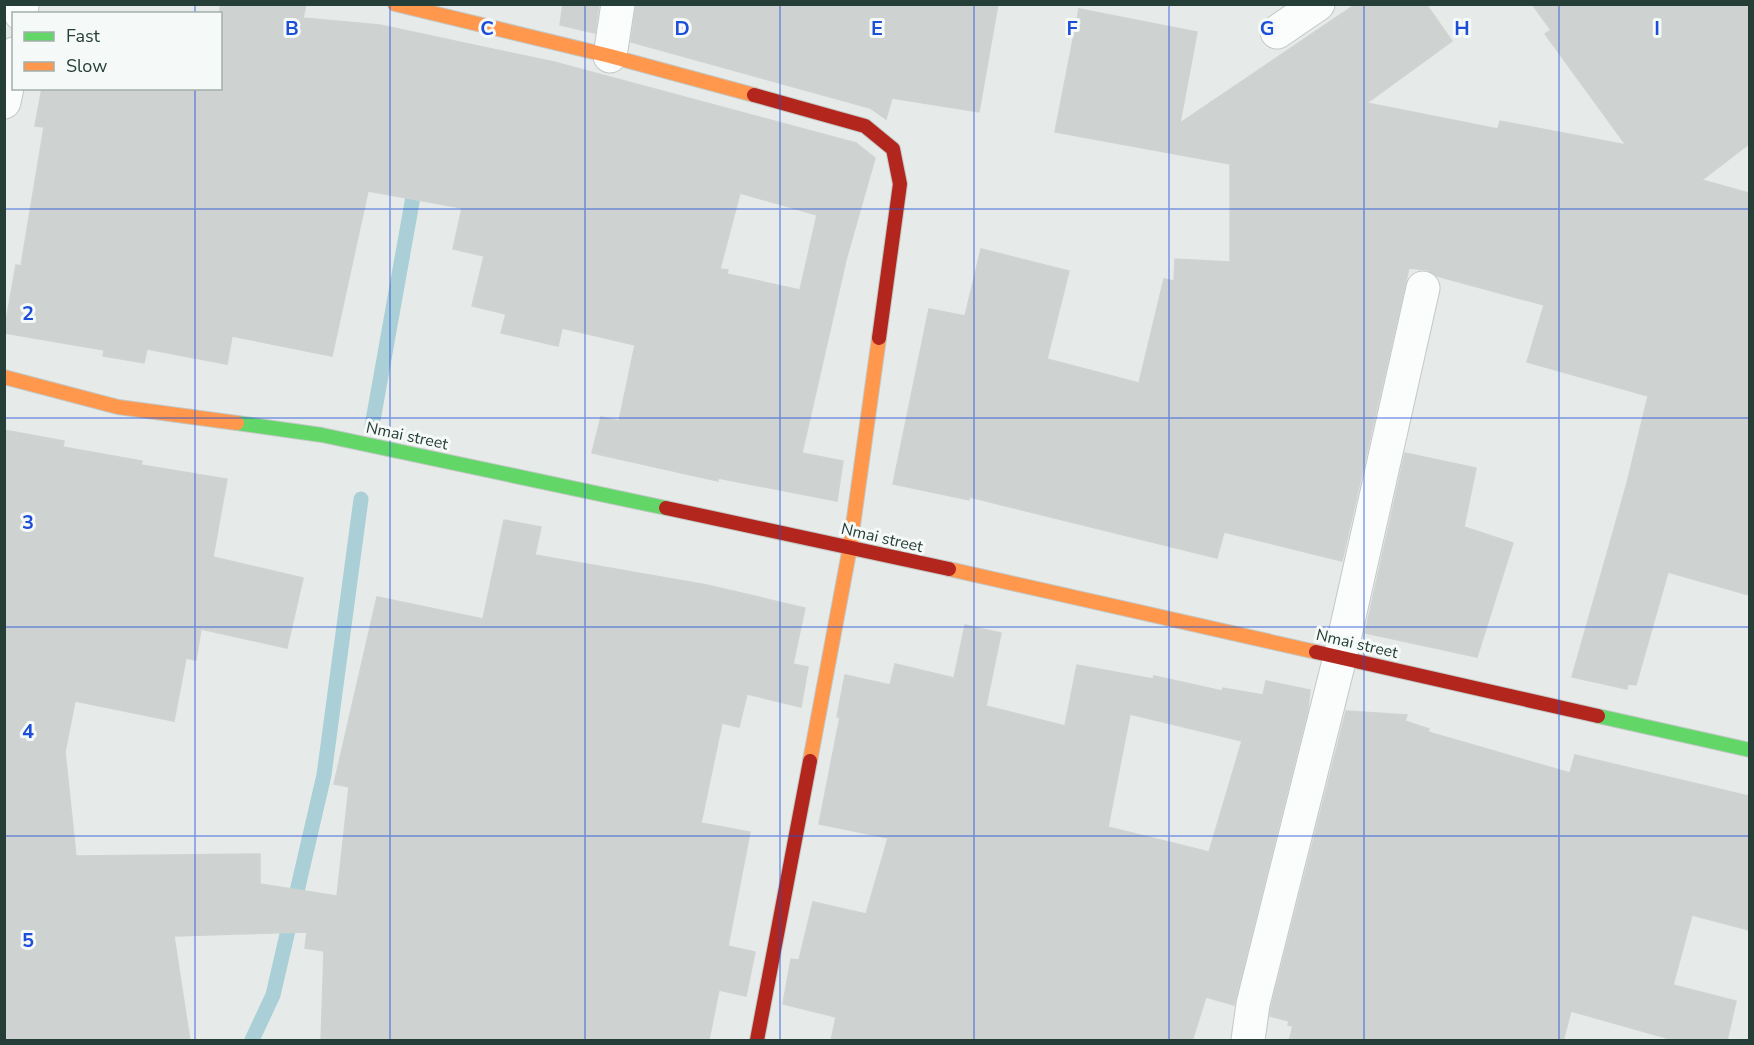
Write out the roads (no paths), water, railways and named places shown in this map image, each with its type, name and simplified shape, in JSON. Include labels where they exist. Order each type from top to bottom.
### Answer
[{"type":"street","points":[[395,4],[610,56],[866,126],[893,148],[900,184],[850,547],[757,1041]]},
{"type":"street","points":[[610,56],[618,4]]},
{"type":"street","points":[[1277,32],[1318,4]]},
{"type":"street","points":[[4,102],[12,64]]},
{"type":"street","points":[[1248,1041],[1253,1004],[1340,657],[1423,288]]},
{"type":"street","name":"Nmai street","points":[[4,377],[118,408],[322,435],[850,547],[1749,750]]},
{"type":"waterway","points":[[372,426],[416,180]]},
{"type":"waterway","points":[[252,1040],[273,995],[324,775],[361,499]]}]
